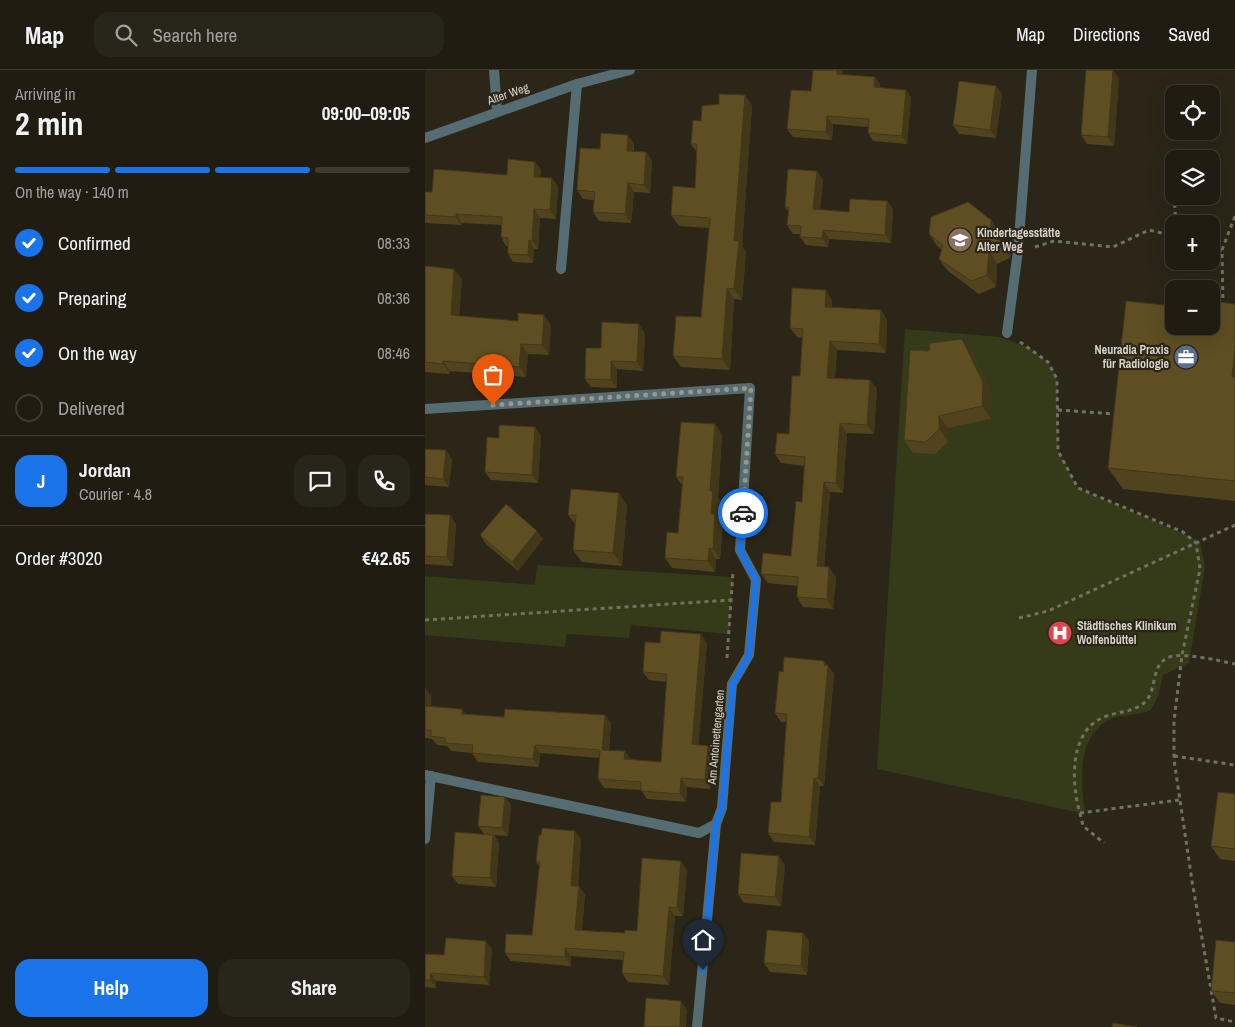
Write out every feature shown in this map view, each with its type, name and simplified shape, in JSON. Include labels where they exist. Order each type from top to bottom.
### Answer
[{"type":"street","points":[[494,70],[497,111]]},
{"type":"street","name":"Alter Weg","points":[[425,138],[577,84],[630,70]]},
{"type":"street","points":[[1007,333],[1018,251],[1032,70]]},
{"type":"street","points":[[561,269],[577,84]]},
{"type":"street","points":[[425,409],[751,388],[740,550]]},
{"type":"street","name":"Am Antoinettengarten","points":[[697,1027],[716,824],[722,808],[733,684],[749,655],[756,580],[740,550]]},
{"type":"street","points":[[425,839],[428,776],[699,833],[716,824]]},
{"type":"path","points":[[1223,314],[1222,250],[1235,216]]},
{"type":"path","points":[[1018,251],[1054,241],[1113,247],[1149,230],[1165,234]]},
{"type":"path","points":[[1007,333],[1048,362],[1057,380],[1059,450],[1078,488],[1183,532],[1196,543],[1200,569],[1182,656],[1174,721],[1174,756],[1179,800],[1216,1018],[1235,1022]]},
{"type":"path","points":[[1057,410],[1122,415]]},
{"type":"path","points":[[1019,618],[1048,611],[1235,525]]},
{"type":"path","points":[[733,684],[727,671],[733,566],[740,550]]},
{"type":"path","points":[[425,620],[731,600]]},
{"type":"path","points":[[1104,843],[1083,826],[1077,803],[1075,768],[1078,746],[1087,730],[1103,717],[1138,708],[1147,700],[1158,666],[1167,657],[1182,656],[1235,664]]},
{"type":"path","points":[[1174,756],[1235,765]]},
{"type":"path","points":[[1080,813],[1179,800]]},
{"type":"green space","points":[[905,329],[1000,337],[1029,348],[1048,362],[1057,379],[1058,450],[1078,488],[1200,541],[1205,567],[1189,663],[1163,675],[1158,696],[1151,710],[1114,718],[1101,725],[1092,735],[1083,760],[1082,788],[1085,814],[877,769]]},
{"type":"green space","points":[[537,565],[733,577],[729,634],[631,625],[629,638],[567,634],[565,647],[425,635],[425,576],[535,585]]},
{"type":"building","points":[[813,70],[837,70],[837,74],[875,77],[874,87],[906,90],[902,136],[868,133],[869,119],[827,116],[826,132],[787,129],[791,90],[811,91]]},
{"type":"building","points":[[1086,70],[1113,70],[1108,137],[1081,135]]},
{"type":"building","points":[[959,81],[996,86],[990,130],[953,125]]},
{"type":"building","points":[[719,94],[745,95],[734,240],[739,241],[734,289],[727,288],[722,359],[673,356],[676,316],[701,317],[710,218],[671,215],[673,186],[695,188],[697,144],[691,144],[693,120],[701,121],[702,106],[719,104]]},
{"type":"building","points":[[601,133],[628,135],[627,151],[646,152],[644,185],[628,183],[625,214],[593,212],[595,192],[577,190],[580,148],[600,149]]},
{"type":"building","points":[[508,159],[535,162],[534,177],[552,178],[550,210],[534,209],[532,241],[529,240],[528,255],[508,254],[508,238],[501,237],[502,217],[456,214],[456,217],[425,215],[425,192],[432,192],[434,169],[507,175]]},
{"type":"building","points":[[788,169],[817,171],[813,209],[849,212],[850,199],[887,201],[885,235],[823,230],[822,238],[800,237],[801,226],[787,225],[789,207],[785,207]]},
{"type":"building","points":[[968,202],[991,220],[990,235],[1002,242],[1001,246],[989,251],[987,275],[971,281],[939,259],[943,245],[929,234],[931,217]]},
{"type":"building","points":[[425,266],[454,269],[451,315],[518,321],[518,313],[544,315],[542,345],[521,344],[519,367],[443,361],[443,364],[425,362]]},
{"type":"building","points":[[792,288],[826,290],[825,307],[881,310],[879,344],[830,341],[827,378],[870,380],[867,425],[840,423],[836,483],[824,482],[817,566],[829,567],[827,599],[797,597],[798,577],[761,574],[763,553],[791,556],[796,501],[802,502],[805,457],[775,454],[777,433],[789,434],[792,376],[800,376],[803,329],[790,328]]},
{"type":"building","points":[[1126,301],[1165,305],[1165,335],[1220,335],[1220,302],[1235,304],[1235,349],[1232,377],[1235,377],[1235,481],[1108,468]]},
{"type":"building","points":[[602,322],[639,324],[637,362],[611,361],[611,380],[585,379],[586,348],[601,348]]},
{"type":"building","points":[[962,339],[983,382],[982,406],[939,416],[939,429],[926,442],[904,440],[910,350],[929,351],[930,343]]},
{"type":"building","points":[[681,422],[715,424],[710,491],[713,491],[711,514],[715,514],[713,549],[709,548],[708,561],[665,558],[667,532],[678,533],[683,477],[676,477]]},
{"type":"building","points":[[499,425],[535,427],[532,475],[485,472],[487,437],[499,438]]},
{"type":"building","points":[[425,449],[446,450],[443,479],[425,477]]},
{"type":"building","points":[[571,489],[619,493],[613,553],[573,550],[576,515],[568,515]]},
{"type":"building","points":[[506,504],[537,531],[512,562],[480,535]]},
{"type":"building","points":[[425,514],[450,515],[447,557],[425,556]]},
{"type":"building","points":[[661,631],[701,634],[692,744],[708,746],[705,780],[681,778],[680,794],[641,791],[641,782],[598,779],[600,750],[535,745],[533,759],[472,753],[473,745],[445,743],[445,738],[431,736],[431,730],[425,730],[425,706],[462,709],[462,714],[504,717],[505,709],[605,715],[602,750],[625,751],[624,759],[661,762],[667,674],[643,672],[645,642],[660,643]]},
{"type":"building","points":[[784,657],[824,661],[824,665],[828,666],[818,778],[814,778],[809,837],[768,833],[771,802],[781,802],[787,714],[775,713],[779,671],[783,672]]},
{"type":"building","points":[[1218,792],[1235,794],[1235,849],[1211,846]]},
{"type":"building","points":[[481,795],[505,797],[502,828],[478,826]]},
{"type":"building","points":[[542,828],[575,831],[571,886],[579,886],[575,930],[625,933],[625,930],[637,931],[642,858],[681,861],[677,908],[669,907],[663,976],[622,973],[624,952],[565,948],[565,957],[505,953],[506,934],[532,935],[540,862],[536,862],[539,835],[541,835]]},
{"type":"building","points":[[455,832],[493,835],[490,878],[452,876]]},
{"type":"building","points":[[741,853],[779,856],[775,897],[738,894]]},
{"type":"building","points":[[767,930],[803,933],[801,966],[764,963]]},
{"type":"building","points":[[446,938],[486,941],[484,977],[431,973],[430,980],[425,980],[425,954],[444,955]]},
{"type":"building","points":[[1216,940],[1235,942],[1235,993],[1211,991]]},
{"type":"building","points":[[646,998],[681,1001],[680,1027],[644,1027]]},
{"type":"building","points":[[1113,1023],[1137,1027],[1112,1027]]},
{"type":"way so far","points":[[493,405],[751,388],[743,513]]},
{"type":"place","name":"Kindertagesstätte Alter Weg","points":[[960,240]]},
{"type":"place","name":"Neuradia Praxis für Radiologie","points":[[1186,357]]},
{"type":"place","name":"Städtisches Klinikum Wolfenbüttel","points":[[1060,633]]},
{"type":"route","points":[[703,970],[716,824],[722,808],[733,684],[749,655],[756,580],[740,550],[743,513]]}]
